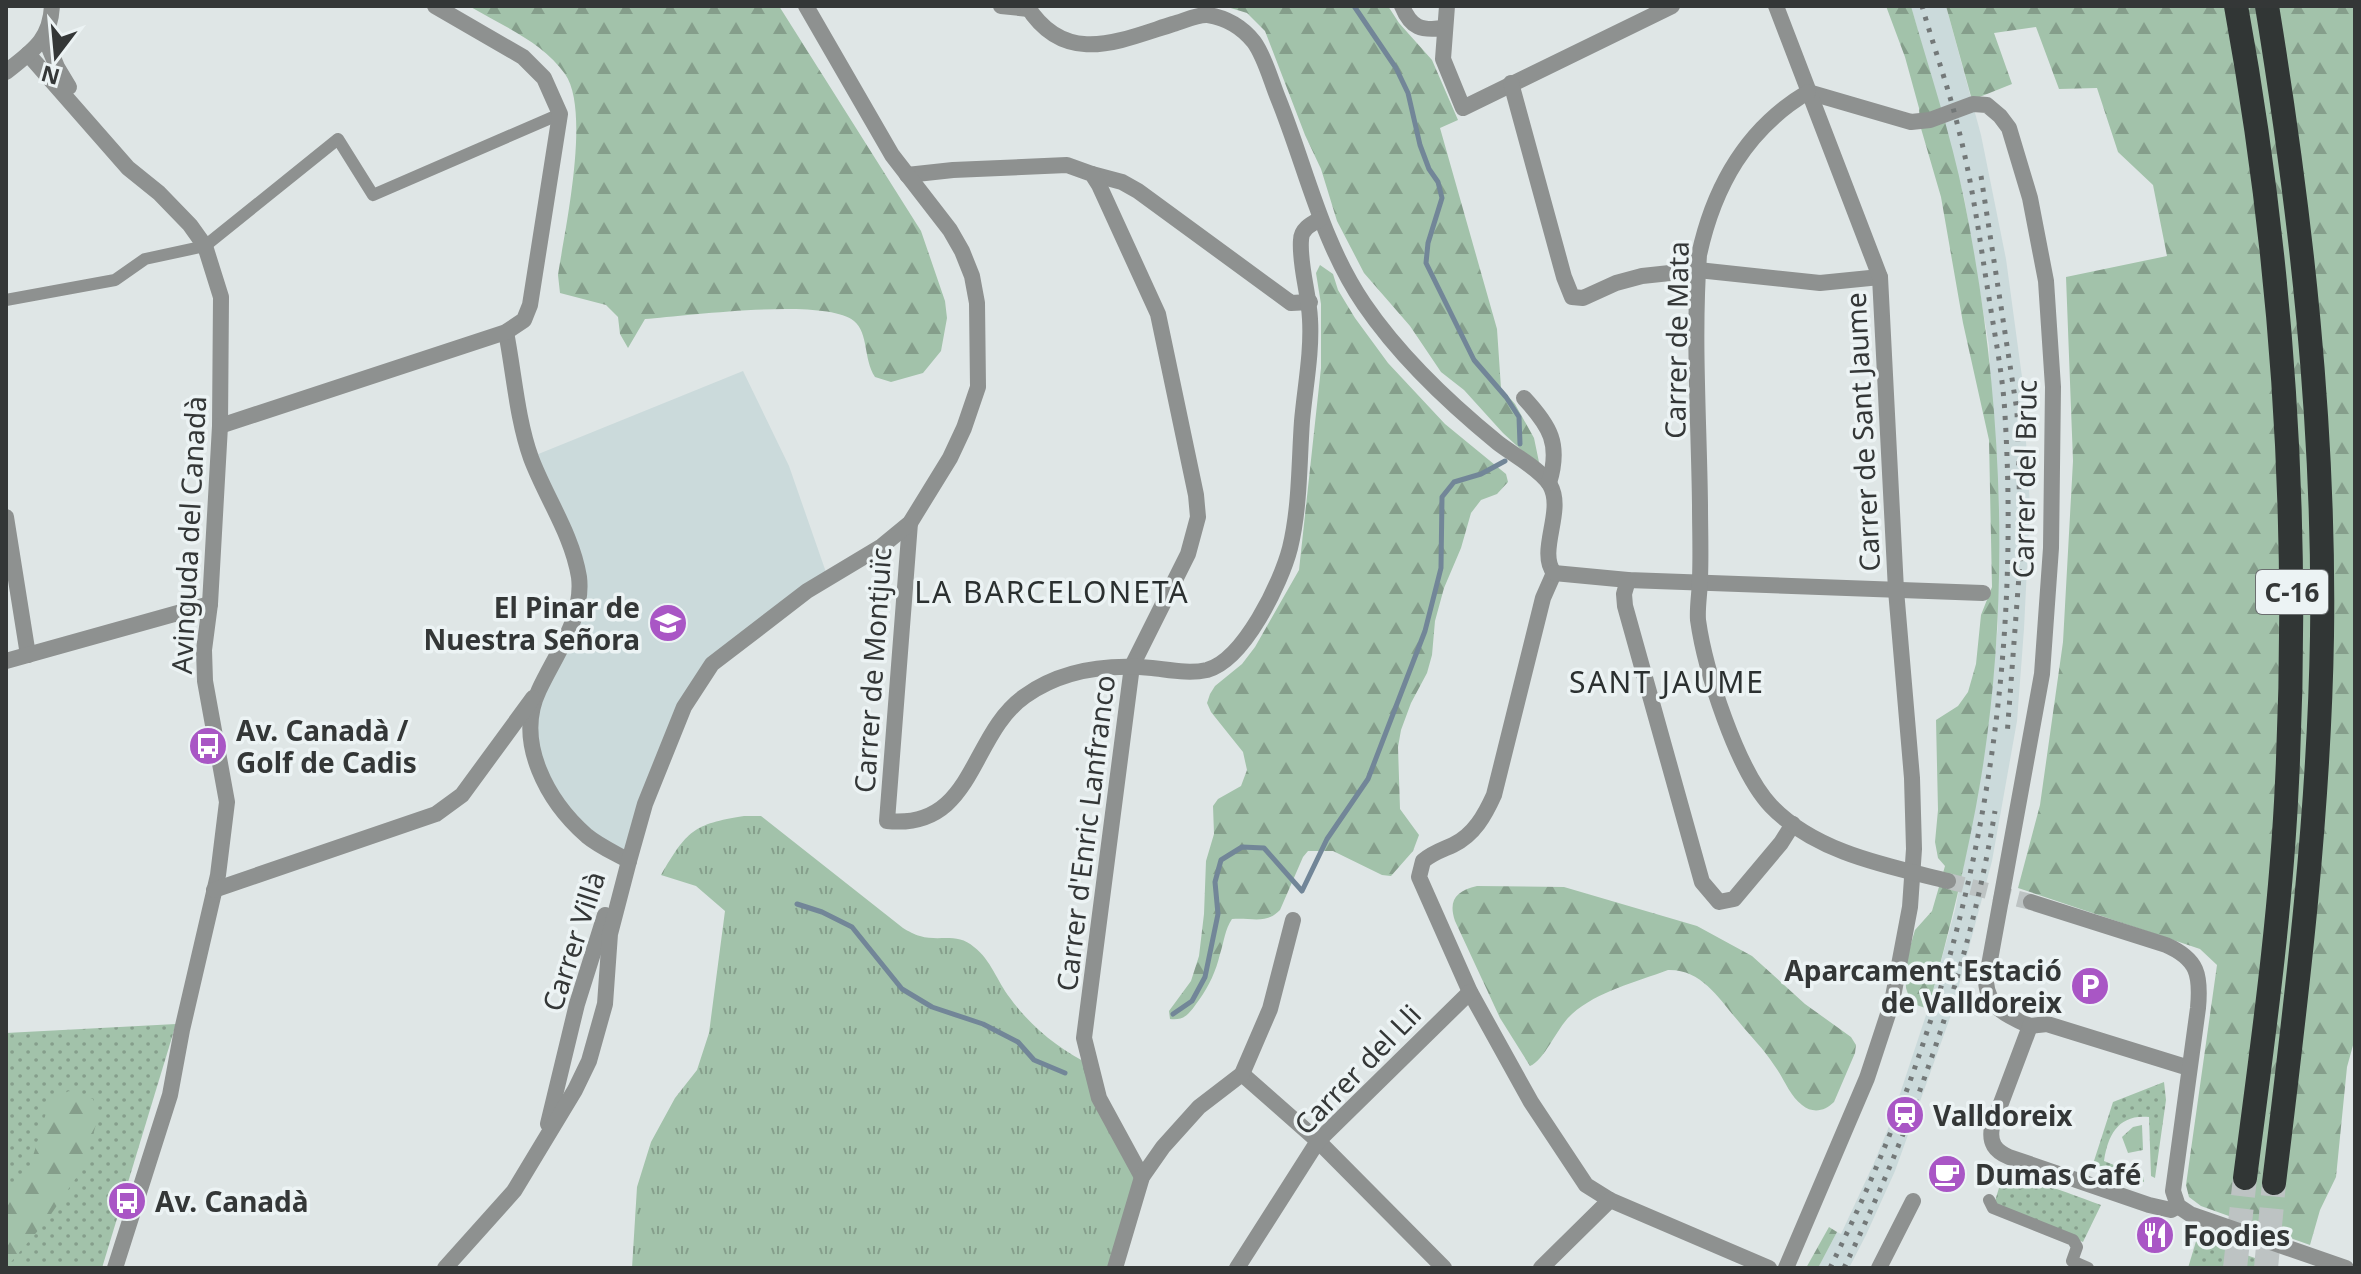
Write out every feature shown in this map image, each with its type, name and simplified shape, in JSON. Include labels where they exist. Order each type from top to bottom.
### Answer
[{"type":"highway","name":"C-16","points":[[2236,6],[2253,102],[2280,320],[2292,555],[2291,693],[2280,892],[2245,1178]]},
{"type":"highway","name":"C-16","points":[[2267,6],[2290,155],[2312,350],[2322,635],[2310,869],[2274,1183]]},
{"type":"street","points":[[6,72],[45,38],[50,28],[52,6]]},
{"type":"street","points":[[220,426],[506,332],[524,320],[530,305],[560,114],[544,78],[523,57],[435,6]]},
{"type":"street","points":[[537,693],[531,727],[539,774],[564,811],[589,838],[629,861],[645,804],[684,707],[712,664],[807,591],[882,546],[910,523],[950,458],[964,428],[978,387],[977,303],[972,276],[950,230],[892,155],[806,6]]},
{"type":"street","points":[[1001,6],[1028,8],[1045,29],[1076,44],[1096,47],[1205,14],[1232,22],[1255,43],[1299,151],[1320,219],[1352,286],[1393,342],[1468,417],[1549,483]]},
{"type":"street","points":[[1402,6],[1408,20],[1416,28],[1444,28]]},
{"type":"street","points":[[1447,6],[1443,59],[1463,108],[1672,6]]},
{"type":"street","name":"Carrer de Sant Jaume","points":[[1776,6],[1880,277],[1896,590],[1912,778],[1914,872],[1892,1002],[1867,1078],[1786,1268]]},
{"type":"street","name":"Avinguda del Canadà","points":[[45,38],[64,81],[205,246],[221,297],[220,426],[210,604],[204,650],[205,681],[227,802],[214,890],[170,1095],[115,1268]]},
{"type":"street","name":"Avinguda del Canadà","points":[[28,54],[128,168],[159,193]]},
{"type":"street","points":[[1511,83],[1570,295],[1577,299],[1626,280],[1698,270],[1820,283],[1880,277]]},
{"type":"street","name":"Carrer de Mata","points":[[1808,92],[1782,107],[1735,161],[1718,192],[1705,226],[1698,270],[1698,617],[1701,635],[1726,721],[1759,790],[1770,804],[1793,824],[1846,851],[1948,881]]},
{"type":"street","name":"Carrer del Bruc","points":[[1808,92],[1911,122],[1930,120],[1973,104],[1987,105],[2009,128],[2030,198],[2046,281],[2053,387],[2051,548],[2042,674],[1986,982],[1994,1006],[2030,1026]]},
{"type":"street","points":[[6,300],[115,280],[145,259],[205,246],[338,139],[373,195],[560,114]]},
{"type":"street","points":[[907,175],[1067,165],[1122,182],[1286,300],[1296,304],[1310,302]]},
{"type":"street","name":"Carrer d'Enric Lanfranco","points":[[1092,174],[1158,314],[1198,506],[1188,554],[1132,666],[1084,1038],[1099,1098],[1142,1177]]},
{"type":"street","points":[[1132,666],[1196,672],[1210,669],[1245,637],[1276,588],[1284,569],[1295,524],[1311,334],[1301,239],[1309,225],[1320,219]]},
{"type":"street","points":[[214,890],[436,814],[462,795],[537,693],[558,655],[577,609],[579,580],[574,551],[531,457],[506,332]]},
{"type":"street","points":[[1524,398],[1541,414],[1550,431],[1554,456],[1549,483],[1555,503],[1548,564],[1554,573]]},
{"type":"street","points":[[6,517],[28,655]]},
{"type":"street","name":"Carrer de Montjuïc","points":[[910,523],[887,821],[907,823],[925,818],[946,806],[962,786],[999,719],[1025,695],[1063,676],[1108,665],[1132,666]]},
{"type":"street","points":[[1554,573],[1628,580],[1983,593]]},
{"type":"street","points":[[1554,573],[1543,598],[1494,795],[1487,812],[1457,843],[1429,856],[1419,867],[1419,877],[1470,992],[1531,1102],[1586,1185],[1610,1200],[1769,1268]]},
{"type":"street","points":[[1628,580],[1625,606],[1702,882],[1709,893],[1719,902],[1734,899],[1793,824]]},
{"type":"street","points":[[6,661],[210,604]]},
{"type":"street","name":"Carrer Villà","points":[[533,1163],[552,1116],[577,1004],[592,953],[617,882],[629,861]]},
{"type":"street","name":"Carrer Villà","points":[[445,1268],[514,1191],[575,1090],[598,1033],[605,1004],[610,934],[629,861]]},
{"type":"street","points":[[2031,902],[2166,945],[2187,956],[2196,969],[2200,986],[2173,1191],[2178,1206],[2190,1214],[2346,1268]]},
{"type":"street","points":[[1115,1268],[1142,1177],[1163,1147],[1199,1107],[1242,1074],[1270,1009],[1293,920]]},
{"type":"street","name":"Carrer del Lli","points":[[1237,1268],[1318,1141],[1470,992]]},
{"type":"street","points":[[2178,1206],[2171,1210],[2149,1205],[2009,1157],[1990,1141],[1992,1127],[2030,1026],[2047,1024],[2189,1068]]},
{"type":"street","points":[[1242,1074],[1318,1141],[1444,1268]]},
{"type":"street","points":[[1541,1268],[1610,1200]]},
{"type":"street","points":[[1989,1200],[1993,1208],[2073,1240],[2077,1247],[2072,1261],[2088,1268]]},
{"type":"street","points":[[1879,1268],[1913,1201]]},
{"type":"shaded area","points":[[1911,6],[1946,6],[1981,135],[2006,259],[2022,377],[2030,506],[2024,629],[2017,721],[1992,861],[1951,1015],[1895,1171],[1849,1268],[1818,1268],[1837,1232],[1841,1234],[1874,1163],[1928,1009],[1955,910],[1981,777],[1998,626],[1989,346],[1964,197]]},
{"type":"shaded area","name":"El Pinar de Nuestra Señora","points":[[743,371],[789,466],[828,578],[712,664],[624,851],[589,838],[539,774],[537,693],[558,655],[579,580],[531,457]]},
{"type":"green space","points":[[469,6],[779,6],[921,231],[945,301],[947,318],[941,351],[923,373],[891,382],[875,377],[862,333],[854,321],[838,314],[785,309],[645,319],[628,348],[620,334],[618,317],[606,305],[560,293],[558,275],[576,142],[576,115],[565,74],[533,43]]},
{"type":"green space","points":[[1224,6],[1388,6],[1432,60],[1458,120],[1440,128],[1497,329],[1501,388],[1515,404],[1534,438],[1540,467],[1503,433],[1464,390],[1441,372],[1410,326],[1364,273],[1337,221],[1321,169],[1265,31],[1247,13]]},
{"type":"green space","points":[[1886,6],[1911,6],[1959,175],[1987,342],[1998,488],[1997,634],[1991,707],[1970,836],[1928,1009],[1911,1003],[1905,970],[1915,930],[1932,911],[1945,866],[1938,858],[1935,842],[1938,810],[1936,720],[1958,706],[1968,692],[1976,664],[1981,615],[1992,587],[1989,440],[1963,323],[1941,197],[1920,125],[1919,108],[1905,57]]},
{"type":"green space","points":[[1946,6],[2355,6],[2355,1038],[2347,1067],[2336,1177],[2320,1210],[2310,1245],[2201,1206],[2189,1197],[2186,1185],[2217,965],[2200,949],[2018,888],[2040,805],[2063,642],[2073,461],[2066,277],[2167,256],[2153,185],[2118,152],[2097,88],[2059,89],[2036,27],[1994,33],[2012,84],[1972,100]]},
{"type":"green space","points":[[1320,265],[1333,274],[1338,290],[1355,318],[1388,363],[1445,424],[1506,474],[1508,482],[1497,494],[1481,500],[1471,513],[1461,548],[1444,588],[1427,673],[1401,730],[1398,747],[1400,809],[1419,835],[1413,851],[1391,876],[1382,875],[1333,851],[1308,851],[1280,910],[1263,919],[1232,919],[1203,995],[1187,1015],[1170,1019],[1169,1011],[1191,981],[1199,956],[1206,861],[1214,834],[1213,806],[1218,799],[1241,786],[1247,770],[1243,752],[1207,703],[1215,686],[1242,664],[1255,647],[1299,570],[1321,368],[1321,304],[1316,273]]},
{"type":"green space","points":[[761,816],[903,928],[927,938],[968,942],[985,958],[1005,991],[1037,1028],[1057,1045],[1091,1065],[1142,1177],[1115,1268],[632,1268],[637,1187],[651,1142],[675,1098],[697,1070],[709,1033],[725,911],[696,886],[661,875],[678,848],[693,832],[713,822]]},
{"type":"green space","points":[[1477,886],[1564,887],[1697,926],[1752,956],[1805,1004],[1851,1037],[1856,1045],[1834,1102],[1819,1110],[1810,1110],[1802,1105],[1766,1054],[1709,987],[1680,971],[1668,970],[1630,983],[1582,1006],[1567,1020],[1541,1057],[1530,1066],[1500,1018],[1455,921],[1453,902],[1459,894]]},
{"type":"green space","points":[[176,1024],[102,1268],[6,1268],[6,1033]]},
{"type":"green space","points":[[2164,1082],[2166,1100],[2155,1178],[2151,1176],[2149,1117],[2123,1122],[2108,1142],[2104,1161],[2144,1177],[2144,1182],[2093,1164],[2113,1102]]},
{"type":"green space","points":[[69,1091],[93,1099],[99,1113],[85,1165],[47,1220],[6,1268],[6,1196],[30,1166],[50,1100]]},
{"type":"green space","points":[[2142,1125],[2143,1150],[2128,1153],[2122,1137],[2133,1127]]},
{"type":"green space","points":[[2002,1178],[2040,1184],[2101,1205],[2083,1242],[1999,1207],[1995,1201]]},
{"type":"green space","points":[[1829,1227],[1837,1232],[1818,1268],[1806,1268]]},
{"type":"green space","points":[[2197,1238],[2284,1268],[2188,1268]]},
{"type":"waterway","points":[[1354,6],[1396,68],[1408,93],[1420,145],[1429,169],[1438,182],[1442,198],[1428,243],[1426,263],[1474,360],[1519,417],[1520,444]]},
{"type":"waterway","points":[[1173,1014],[1192,1001],[1205,977],[1218,914],[1215,882],[1221,860],[1242,847],[1264,848],[1302,891],[1327,839],[1368,779],[1425,631],[1441,568],[1442,497],[1454,482],[1481,474],[1505,461]]},
{"type":"waterway","points":[[797,904],[852,927],[902,989],[932,1007],[983,1024],[1018,1042],[1034,1060],[1065,1073]]},
{"type":"tunnel","points":[[1948,881],[2031,902]]},
{"type":"tunnel","points":[[2235,1268],[2245,1178]]},
{"type":"tunnel","points":[[2266,1268],[2274,1183]]},
{"type":"railway","points":[[1830,1268],[1877,1166],[1916,1063],[1949,959],[1974,853],[1993,746],[2004,637],[2008,527],[2001,371],[1964,152],[1922,6]]},
{"type":"railway","points":[[1981,176],[2017,411],[2021,549],[2007,736]]},
{"type":"railway","points":[[1844,1268],[1893,1158],[1936,1045],[1970,929],[1995,811]]},
{"type":"place","name":"El Pinar de Nuestra Señora","points":[[668,623]]},
{"type":"place","name":"Av. Canadà / Golf de Cadis","points":[[208,746]]},
{"type":"place","name":"Aparcament Estació de Valldoreix","points":[[2090,986]]},
{"type":"place","name":"Valldoreix","points":[[1905,1115]]},
{"type":"place","name":"Dumas Café","points":[[1947,1174]]},
{"type":"place","name":"Av. Canadà","points":[[127,1201]]},
{"type":"place","name":"Foodies","points":[[2155,1235]]},
{"type":"district","name":"LA BARCELONETA","points":[[1052,591]]},
{"type":"district","name":"SANT JAUME","points":[[1667,681]]}]
